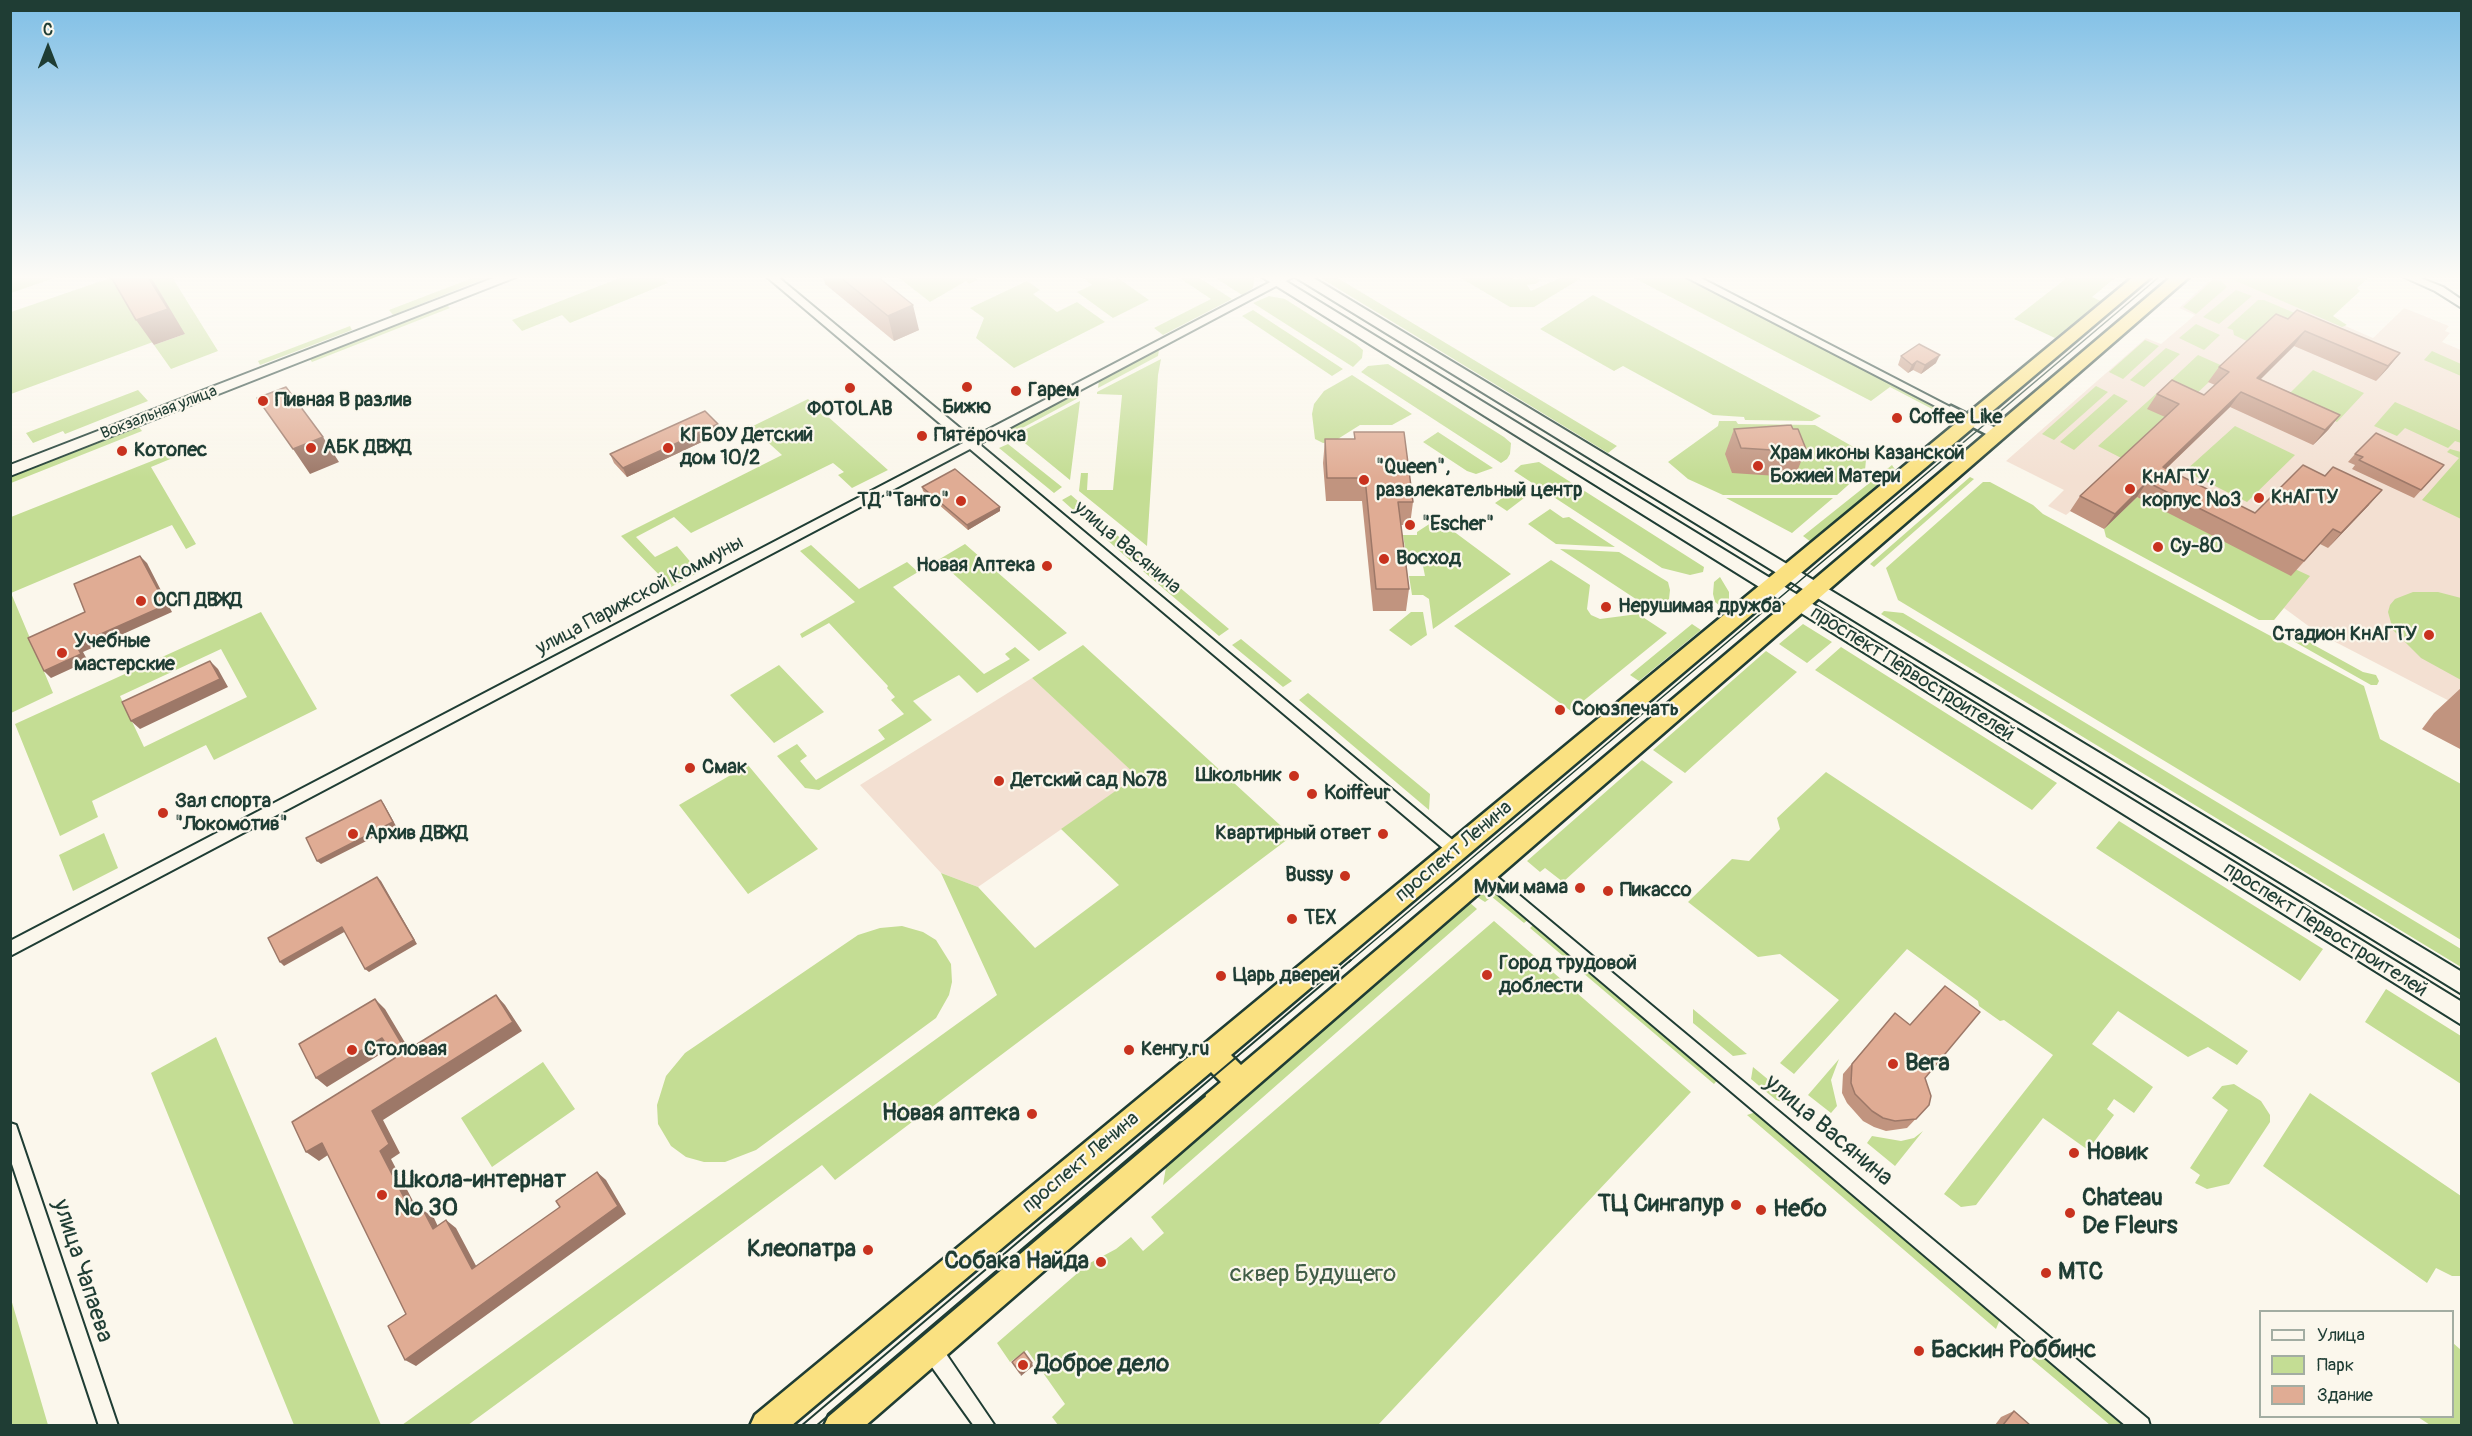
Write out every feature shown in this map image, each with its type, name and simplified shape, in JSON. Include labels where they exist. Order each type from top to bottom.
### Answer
[{"type":"highway","name":"проспект Ленина","points":[[766,1425],[2061,344]]},
{"type":"highway","name":"проспект Ленина","points":[[840,1425],[2102,344]]},
{"type":"highway","points":[[1456,851],[1484,874]]},
{"type":"highway","points":[[1212,1054],[1240,1083]]},
{"type":"main road","name":"Вокзальная улица","points":[[10,471],[337,344]]},
{"type":"main road","name":"проспект Первостроителей","points":[[1381,344],[1543,447],[2119,774],[2462,984]]},
{"type":"main road","name":"проспект Первостроителей","points":[[1412,344],[1561,435],[1779,579]]},
{"type":"main road","points":[[1543,447],[1561,435]]},
{"type":"main road","name":"проспект Первостроителей","points":[[1808,596],[2103,792],[2462,1015]]},
{"type":"main road","points":[[2103,792],[2119,774]]},
{"type":"main road","points":[[2359,951],[2373,930]]},
{"type":"street","name":"улица Васянина","points":[[852,344],[1456,851]]},
{"type":"street","name":"улица Парижской Коммуны","points":[[10,949],[1157,344]]},
{"type":"street","points":[[1821,344],[1997,434]]},
{"type":"street","name":"улица Васянина","points":[[1484,874],[2141,1425]]},
{"type":"street","name":"улица Чапаева","points":[[10,1131],[109,1425]]},
{"type":"street","points":[[931,1348],[986,1425]]},
{"type":"shaded area","name":"КнАГТУ","points":[[2139,344],[2447,344],[2461,350],[2461,707],[2318,633],[2284,608],[2274,620],[2071,511],[2066,515],[2048,506],[2064,490],[2006,461]]},
{"type":"shaded area","name":"Детский сад №78","points":[[1032,678],[1138,776],[978,887],[941,873],[860,785]]},
{"type":"green space","points":[[11,344],[148,344],[11,394]]},
{"type":"green space","points":[[214,344],[218,351],[171,369],[154,345]]},
{"type":"green space","points":[[303,344],[315,344],[260,365],[258,361]]},
{"type":"green space","points":[[344,344],[358,344],[312,362],[309,358]]},
{"type":"green space","points":[[984,344],[1061,344],[1014,368]]},
{"type":"green space","points":[[1284,344],[1305,344],[1343,369],[1332,376]]},
{"type":"green space","points":[[1317,344],[1356,344],[1363,350],[1362,358],[1353,367]]},
{"type":"green space","points":[[1429,344],[1447,344],[1617,446],[1608,453]]},
{"type":"green space","points":[[1566,344],[1685,344],[1821,416],[1812,421],[1745,420],[1744,417],[1713,415],[1623,366],[1614,371]]},
{"type":"green space","points":[[1761,344],[1813,344],[1939,409],[1936,411],[1890,387],[1871,401]]},
{"type":"green space","points":[[2140,344],[2159,346],[2123,379],[2109,372]]},
{"type":"green space","points":[[2192,344],[2210,344],[2204,350]]},
{"type":"green space","points":[[2166,348],[2180,354],[2144,387],[2130,380]]},
{"type":"green space","points":[[1159,350],[1158,356],[1098,388],[1099,380]]},
{"type":"green space","points":[[2432,351],[2461,364],[2461,376],[2424,360]]},
{"type":"green space","points":[[2198,355],[2225,367],[2194,396],[2167,384]]},
{"type":"green space","points":[[1161,359],[1147,546],[1079,491],[1081,473],[1088,473],[1087,490],[1113,490],[1122,395],[1097,394],[1097,392]]},
{"type":"green space","points":[[1388,364],[1504,437],[1511,443],[1507,459],[1501,463],[1361,372],[1368,366]]},
{"type":"green space","points":[[2313,370],[2364,393],[2337,422],[2285,398]]},
{"type":"green space","points":[[1352,375],[1412,414],[1392,425],[1360,425],[1333,442],[1323,443],[1315,439],[1312,414],[1314,404],[1324,391]]},
{"type":"green space","points":[[2096,386],[2108,392],[2054,440],[2042,434]]},
{"type":"green space","points":[[1081,389],[1080,397],[1013,433],[1008,428]]},
{"type":"green space","points":[[138,390],[148,401],[65,434],[63,431],[33,443],[26,433]]},
{"type":"green space","points":[[2157,393],[2162,395],[2169,419],[2125,460],[2098,446]]},
{"type":"green space","points":[[2114,394],[2128,401],[2074,450],[2060,442]]},
{"type":"green space","points":[[808,399],[888,470],[852,488],[838,475],[844,472],[833,463],[691,533],[674,517],[636,537],[655,557],[677,546],[699,572],[671,587],[621,536],[782,455],[751,427]]},
{"type":"green space","points":[[1080,401],[1070,480],[1015,435]]},
{"type":"green space","points":[[2395,402],[2461,431],[2461,443],[2455,441],[2448,448],[2405,428],[2397,436],[2374,426]]},
{"type":"green space","points":[[1719,421],[1736,421],[1738,424],[1815,425],[1857,449],[1866,460],[1865,470],[1837,495],[1723,495],[1688,479],[1668,462],[1718,426]]},
{"type":"green space","points":[[2235,426],[2295,455],[2247,502],[2185,471]]},
{"type":"green space","points":[[139,427],[142,431],[11,483],[11,477]]},
{"type":"green space","points":[[1438,432],[1493,468],[1476,474],[1467,471],[1423,442]]},
{"type":"green space","points":[[1008,444],[1062,487],[1054,493],[999,448]]},
{"type":"green space","points":[[2450,449],[2461,452],[2461,519],[2422,500],[2459,458],[2447,452]]},
{"type":"green space","points":[[177,451],[180,455],[151,467],[196,544],[186,549],[172,525],[11,593],[11,517]]},
{"type":"green space","points":[[1539,462],[1704,567],[1703,572],[1690,575],[1662,568],[1514,471],[1521,465]]},
{"type":"green space","points":[[1892,465],[1896,471],[1811,542],[1803,536]]},
{"type":"green space","points":[[1970,477],[1974,479],[1874,567],[1870,564]]},
{"type":"green space","points":[[1983,482],[1990,482],[2033,505],[2043,514],[2364,686],[2380,739],[2461,784],[2461,940],[1898,600],[1886,568]]},
{"type":"green space","points":[[1517,488],[1528,495],[1507,511],[1495,503]]},
{"type":"green space","points":[[1071,495],[1141,556],[1132,562],[1062,500]]},
{"type":"green space","points":[[2137,497],[2310,576],[2274,620],[2259,620],[2106,537],[2104,529]]},
{"type":"green space","points":[[1726,498],[1833,498],[1792,533]]},
{"type":"green space","points":[[1550,509],[1563,518],[1569,517],[1615,547],[1556,544],[1528,524]]},
{"type":"green space","points":[[1437,519],[1511,574],[1433,629],[1429,599],[1423,595],[1412,595],[1409,576],[1425,576],[1422,561],[1407,560],[1403,535],[1417,535],[1417,532]]},
{"type":"green space","points":[[965,544],[1067,633],[1039,651],[938,560]]},
{"type":"green space","points":[[811,545],[859,589],[907,562],[918,572],[893,587],[984,674],[1010,659],[1005,654],[1015,647],[1030,660],[977,693],[959,675],[913,701],[932,720],[819,790],[805,788],[777,756],[797,744],[807,756],[800,761],[816,780],[885,739],[878,730],[904,714],[891,700],[895,697],[887,688],[888,686],[829,623],[802,638],[800,634],[855,602],[800,551]]},
{"type":"green space","points":[[1560,549],[1619,552],[1668,582],[1669,599],[1654,611]]},
{"type":"green space","points":[[1551,560],[1590,585],[1587,609],[1591,615],[1600,619],[1638,614],[1667,633],[1571,711],[1454,626]]},
{"type":"green space","points":[[1153,565],[1229,629],[1219,636],[1143,571]]},
{"type":"green space","points":[[1720,577],[1729,592],[1729,602],[1724,609],[1715,602],[1713,594],[1714,582]]},
{"type":"green space","name":"Стадион КнАГТУ","points":[[2413,592],[2438,592],[2461,598],[2461,680],[2421,658],[2393,630],[2388,612],[2390,605],[2395,599]]},
{"type":"green space","points":[[11,593],[53,693],[11,713]]},
{"type":"green space","points":[[1884,611],[1903,613],[2461,949],[2461,967],[1881,614]]},
{"type":"green space","points":[[261,612],[317,709],[214,760],[206,745],[92,801],[98,817],[60,836],[15,724]],"holes":[[[221,649],[247,697],[144,747],[120,696]]]},
{"type":"green space","points":[[1411,612],[1423,612],[1427,635],[1411,646],[1389,630]]},
{"type":"green space","points":[[1692,624],[1701,630],[1639,681],[1630,675]]},
{"type":"green space","points":[[1803,624],[1832,642],[1807,663],[1779,644]]},
{"type":"green space","points":[[2295,631],[2304,635],[2312,644],[2363,672],[2376,675],[2379,681],[2377,685],[2371,685],[2295,642],[2289,636]]},
{"type":"green space","points":[[1241,639],[1292,681],[1283,687],[1232,645]]},
{"type":"green space","points":[[1083,645],[1292,836],[835,1180],[822,1165],[468,1425],[402,1425],[997,995],[941,873],[978,887],[1035,948],[1119,885],[1061,829],[1137,776],[1032,678]]},
{"type":"green space","points":[[1841,647],[2057,783],[2032,810],[1815,670]]},
{"type":"green space","points":[[1766,651],[1797,672],[1685,773],[1653,750]]},
{"type":"green space","points":[[779,665],[824,712],[774,743],[730,695]]},
{"type":"green space","points":[[1308,693],[1430,794],[1429,810],[1299,700]]},
{"type":"green space","points":[[1642,760],[1673,782],[1563,882],[1545,868],[1540,872],[1527,861]]},
{"type":"green space","points":[[748,765],[818,849],[748,894],[679,805]]},
{"type":"green space","points":[[1826,772],[2248,1051],[2237,1065],[2208,1047],[2188,1057],[2118,1011],[2092,1044],[2153,1087],[2134,1113],[2114,1099],[2107,1109],[2114,1115],[2088,1150],[2043,1118],[1976,1205],[1961,1207],[1944,1194],[2053,1055],[2004,1020],[2000,1021],[1979,1006],[1978,1001],[1907,949],[1794,1074],[1780,1063],[1839,1000],[1780,954],[1758,957],[1688,902],[1732,859],[1749,861],[1780,829],[1777,818]]},
{"type":"green space","points":[[2119,821],[2323,949],[2300,981],[2096,848]]},
{"type":"green space","points":[[104,833],[118,868],[73,891],[59,855]]},
{"type":"green space","points":[[1489,889],[1529,919],[1524,923],[1492,897],[1485,902],[1477,897]]},
{"type":"green space","points":[[1469,902],[1477,909],[1163,1185],[1166,1167]]},
{"type":"green space","name":"сквер Будущего","points":[[1494,921],[1691,1092],[1378,1425],[1058,1425],[1052,1417],[1065,1404],[1027,1350],[1010,1362],[997,1343],[1088,1264],[1116,1249],[1131,1237],[1143,1251],[1164,1233],[1151,1217]]},
{"type":"green space","points":[[1536,922],[1720,1077],[1714,1084],[1530,928]]},
{"type":"green space","points":[[902,926],[923,932],[936,940],[951,964],[952,982],[949,995],[936,1018],[756,1150],[725,1162],[704,1162],[686,1157],[671,1146],[658,1124],[657,1105],[666,1076],[685,1053],[858,935],[880,928]]},
{"type":"green space","points":[[2386,989],[2461,1036],[2461,1084],[2365,1022]]},
{"type":"green space","points":[[1693,1009],[1747,1054],[1733,1056],[1693,1023]]},
{"type":"green space","points":[[216,1037],[381,1425],[294,1425],[151,1073]]},
{"type":"green space","points":[[1839,1059],[1831,1080],[1837,1106],[1831,1113],[1808,1095]]},
{"type":"green space","points":[[543,1062],[575,1109],[492,1167],[461,1118]]},
{"type":"green space","points":[[1753,1067],[1793,1100],[1785,1103],[1776,1100],[1751,1079]]},
{"type":"green space","points":[[2234,1084],[2261,1101],[2270,1115],[2270,1122],[2229,1184],[2207,1189],[2195,1183],[2200,1175],[2190,1168],[2228,1110],[2212,1098],[2222,1086]]},
{"type":"green space","points":[[2310,1093],[2461,1196],[2461,1276],[2452,1276],[2436,1268],[2427,1283],[2263,1166]]},
{"type":"green space","points":[[1759,1111],[2001,1317],[1996,1329],[1747,1115]]},
{"type":"green space","points":[[1923,1131],[1895,1166],[1867,1143],[1872,1136],[1901,1141],[1914,1138]]},
{"type":"green space","points":[[11,1299],[48,1425],[11,1425]]},
{"type":"green space","points":[[2022,1336],[2127,1425],[2110,1425],[2010,1341]]},
{"type":"green space","points":[[2454,1344],[2461,1350],[2461,1425],[2430,1425],[2420,1418],[2454,1418]]},
{"type":"building","points":[[1919,344],[1940,355],[1925,365],[1917,361],[1912,365],[1901,356]]},
{"type":"building","points":[[2244,344],[2292,344],[2257,378],[2340,415],[2325,430],[2241,392],[2163,467],[2255,513],[2303,465],[2325,476],[2333,467],[2382,490],[2341,533],[2333,529],[2304,561],[2147,482],[2115,514],[2080,496],[2179,404],[2157,394],[2172,380],[2204,395],[2229,372],[2219,367]]},
{"type":"building","points":[[2336,344],[2378,344],[2400,353],[2388,366]]},
{"type":"building","points":[[286,387],[323,437],[293,449],[257,398]]},
{"type":"building","points":[[705,411],[718,424],[623,468],[610,454]]},
{"type":"building","points":[[1791,425],[1793,429],[1798,429],[1806,449],[1801,449],[1802,452],[1741,448],[1734,429]]},
{"type":"building","points":[[1354,432],[1404,432],[1413,502],[1398,502],[1409,589],[1376,589],[1365,478],[1327,478],[1325,439],[1355,439]]},
{"type":"building","points":[[2376,433],[2444,465],[2421,490],[2359,460],[2363,457],[2355,454]]},
{"type":"building","name":"ТД \"Танго\"","points":[[955,469],[1000,507],[967,525],[922,487]]},
{"type":"building","points":[[140,556],[166,605],[76,645],[81,654],[44,671],[28,638],[85,612],[74,584]]},
{"type":"building","points":[[210,661],[220,679],[131,721],[122,702]]},
{"type":"building","name":"Архив ДВЖД","points":[[381,800],[393,822],[317,861],[306,838]]},
{"type":"building","points":[[377,877],[414,940],[365,969],[342,927],[280,962],[268,938]]},
{"type":"building","name":"Вега","points":[[1945,986],[1980,1012],[1925,1078],[1931,1096],[1929,1105],[1916,1119],[1895,1121],[1883,1118],[1872,1111],[1855,1094],[1851,1083],[1852,1064],[1895,1013],[1910,1025]]},
{"type":"building","name":"Школа-интернат № 30","points":[[496,995],[513,1022],[372,1111],[389,1144],[380,1151],[414,1217],[423,1210],[433,1229],[446,1220],[472,1269],[560,1207],[556,1201],[597,1172],[618,1206],[405,1360],[388,1326],[406,1314],[322,1143],[306,1152],[292,1122],[395,1058],[382,1038],[316,1078],[299,1044],[375,999],[406,1051]]},
{"type":"building","name":"Доброе дело","points":[[1024,1352],[1032,1363],[1020,1373],[1012,1362]]},
{"type":"building","points":[[2014,1411],[2030,1425],[2003,1425]]},
{"type":"tram line","points":[[1349,962],[2080,344]]},
{"type":"tram line","points":[[801,1426],[1351,960]]},
{"type":"tram line","points":[[816,1426],[1205,1096]]},
{"type":"place","name":"Бижю","points":[[967,387]]},
{"type":"place","name":"ФОТОLAB","points":[[850,388]]},
{"type":"place","name":"Гарем","points":[[1016,391]]},
{"type":"place","name":"Пивная В разлив","points":[[263,401]]},
{"type":"place","name":"Coffee Like","points":[[1897,418]]},
{"type":"place","name":"Пятёрочка","points":[[922,436]]},
{"type":"place","name":"АБК ДВЖД","points":[[311,448]]},
{"type":"place","name":"КГБОУ Детский дом 10/2","points":[[668,448]]},
{"type":"place","name":"Котопес","points":[[122,451]]},
{"type":"place","name":"Храм иконы Казанской Божией Матери","points":[[1758,466]]},
{"type":"place","name":"\"Queen\", развлекательный центр","points":[[1364,480]]},
{"type":"place","name":"КнАГТУ, корпус №3","points":[[2130,489]]},
{"type":"place","name":"КнАГТУ","points":[[2259,498]]},
{"type":"place","name":"ТД \"Танго\"","points":[[961,501]]},
{"type":"place","name":"\"Escher\"","points":[[1410,525]]},
{"type":"place","name":"Су-80","points":[[2158,547]]},
{"type":"place","name":"Восход","points":[[1384,559]]},
{"type":"place","name":"Новая Аптека","points":[[1047,566]]},
{"type":"place","name":"ОСП ДВЖД","points":[[141,601]]},
{"type":"place","name":"Нерушимая дружба","points":[[1606,607]]},
{"type":"place","name":"Стадион КнАГТУ","points":[[2429,635]]},
{"type":"place","name":"Учебные мастерские","points":[[62,653]]},
{"type":"place","name":"Союзпечать","points":[[1560,710]]},
{"type":"place","name":"Смак","points":[[690,768]]},
{"type":"place","name":"Школьник","points":[[1294,776]]},
{"type":"place","name":"Детский сад №78","points":[[999,781]]},
{"type":"place","name":"Koiffeur","points":[[1312,794]]},
{"type":"place","name":"Зал спорта \"Локомотив\"","points":[[163,813]]},
{"type":"place","name":"Архив ДВЖД","points":[[353,834]]},
{"type":"place","name":"Квартирный ответ","points":[[1383,834]]},
{"type":"place","name":"Bussy","points":[[1345,876]]},
{"type":"place","name":"Муми мама","points":[[1580,888]]},
{"type":"place","name":"Пикассо","points":[[1608,891]]},
{"type":"place","name":"TEX","points":[[1292,919]]},
{"type":"place","name":"Город трудовой доблести","points":[[1487,975]]},
{"type":"place","name":"Царь дверей","points":[[1221,976]]},
{"type":"place","name":"Столовая","points":[[352,1050]]},
{"type":"place","name":"Кенгу.ru","points":[[1129,1050]]},
{"type":"place","name":"Вега","points":[[1893,1064]]},
{"type":"place","name":"Новая аптека","points":[[1032,1114]]},
{"type":"place","name":"Новик","points":[[2074,1153]]},
{"type":"place","name":"Школа-интернат № 30","points":[[382,1195]]},
{"type":"place","name":"ТЦ Сингапур","points":[[1736,1205]]},
{"type":"place","name":"Небо","points":[[1761,1210]]},
{"type":"place","name":"Chateau De Fleurs","points":[[2070,1213]]},
{"type":"place","name":"Клеопатра","points":[[868,1250]]},
{"type":"place","name":"Собака Найда","points":[[1101,1262]]},
{"type":"place","name":"МТС","points":[[2046,1273]]},
{"type":"place","name":"Баскин Роббинс","points":[[1919,1351]]},
{"type":"place","name":"Доброе дело","points":[[1023,1365]]}]
